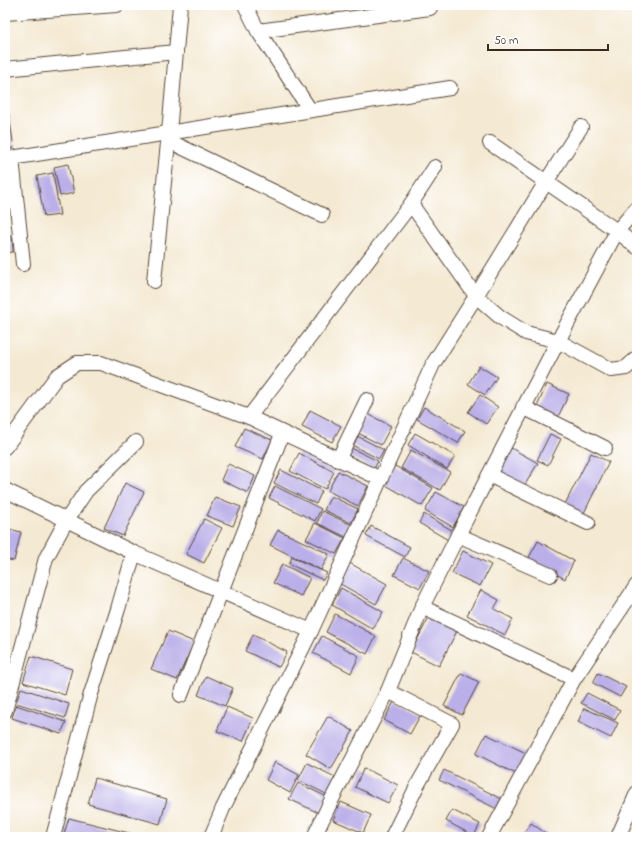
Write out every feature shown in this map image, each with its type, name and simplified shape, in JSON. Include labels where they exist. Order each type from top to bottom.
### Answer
[{"type":"street","points":[[5,13],[117,5]]},
{"type":"street","points":[[154,281],[169,137],[180,5]]},
{"type":"street","points":[[245,5],[258,31],[310,110]]},
{"type":"street","points":[[258,31],[430,8]]},
{"type":"street","points":[[5,69],[176,52]]},
{"type":"street","points":[[23,264],[8,158],[169,137],[310,110],[450,88]]},
{"type":"street","points":[[211,837],[223,808],[311,631],[433,364],[546,182],[582,127]]},
{"type":"street","points":[[169,137],[322,216]]},
{"type":"street","points":[[490,143],[617,231],[637,247]]},
{"type":"street","points":[[249,417],[412,204],[435,167]]},
{"type":"street","points":[[412,204],[476,296],[500,317],[526,333],[558,341],[611,370],[626,368],[637,358]]},
{"type":"street","points":[[314,837],[388,691],[422,607],[523,407],[617,231],[637,208]]},
{"type":"street","points":[[5,447],[57,376],[77,363],[101,363],[249,417],[282,434],[381,479]]},
{"type":"street","points":[[338,460],[367,400]]},
{"type":"street","points":[[523,407],[605,448]]},
{"type":"street","points":[[181,695],[282,434]]},
{"type":"street","points":[[5,711],[46,558],[66,521],[86,491],[136,442]]},
{"type":"street","points":[[489,475],[588,523]]},
{"type":"street","points":[[5,490],[134,553],[311,631]]},
{"type":"street","points":[[458,535],[550,575]]},
{"type":"street","points":[[53,837],[90,697],[134,553]]},
{"type":"street","points":[[489,837],[574,679],[637,585]]},
{"type":"street","points":[[422,607],[574,679]]},
{"type":"street","points":[[388,691],[452,724],[418,784],[392,837]]},
{"type":"street","points":[[618,837],[637,793]]},
{"type":"building","points":[[9,115],[14,148],[5,149],[5,116]]},
{"type":"building","points":[[68,164],[74,193],[60,196],[54,167]]},
{"type":"building","points":[[53,173],[60,215],[44,217],[37,176]]},
{"type":"building","points":[[5,235],[12,235],[13,252],[5,253]]},
{"type":"building","points":[[479,366],[497,377],[485,395],[468,384]]},
{"type":"building","points":[[547,384],[569,394],[557,419],[536,409]]},
{"type":"building","points":[[480,395],[498,407],[486,424],[468,412]]},
{"type":"building","points":[[424,407],[465,431],[458,443],[417,419]]},
{"type":"building","points":[[310,410],[341,426],[332,442],[302,427]]},
{"type":"building","points":[[366,413],[391,426],[381,445],[356,432]]},
{"type":"building","points":[[244,428],[272,440],[263,459],[235,447]]},
{"type":"building","points":[[415,433],[455,456],[447,469],[408,445]]},
{"type":"building","points":[[550,434],[561,439],[548,465],[537,460]]},
{"type":"building","points":[[355,435],[384,450],[379,459],[350,444]]},
{"type":"building","points":[[349,447],[378,461],[374,469],[345,454]]},
{"type":"building","points":[[511,448],[538,463],[523,488],[496,473]]},
{"type":"building","points":[[411,450],[450,472],[440,490],[401,468]]},
{"type":"building","points":[[299,453],[334,472],[325,489],[290,471]]},
{"type":"building","points":[[591,453],[609,462],[582,517],[563,508]]},
{"type":"building","points":[[228,464],[255,476],[248,493],[221,480]]},
{"type":"building","points":[[395,466],[433,488],[422,506],[384,484]]},
{"type":"building","points":[[281,470],[322,491],[316,504],[274,483]]},
{"type":"building","points":[[338,471],[368,486],[358,506],[328,491]]},
{"type":"building","points":[[125,483],[144,492],[123,536],[104,528]]},
{"type":"building","points":[[275,486],[321,509],[315,521],[269,498]]},
{"type":"building","points":[[436,492],[464,507],[453,527],[425,511]]},
{"type":"building","points":[[331,496],[358,509],[351,523],[324,510]]},
{"type":"building","points":[[215,497],[241,507],[233,526],[207,516]]},
{"type":"building","points":[[322,511],[352,525],[346,537],[317,523]]},
{"type":"building","points":[[424,514],[455,532],[450,541],[419,523]]},
{"type":"building","points":[[204,519],[222,528],[204,563],[186,554]]},
{"type":"building","points":[[315,523],[345,538],[336,554],[306,539]]},
{"type":"building","points":[[371,526],[410,547],[405,557],[366,536]]},
{"type":"building","points":[[5,528],[21,532],[14,561],[5,559]]},
{"type":"building","points":[[278,530],[329,554],[321,570],[270,545]]},
{"type":"building","points":[[538,541],[574,561],[565,579],[528,559]]},
{"type":"building","points":[[463,551],[491,565],[480,586],[452,573]]},
{"type":"building","points":[[292,557],[327,573],[323,580],[289,564]]},
{"type":"building","points":[[403,558],[429,571],[420,588],[394,575]]},
{"type":"building","points":[[346,561],[387,584],[376,604],[335,581]]},
{"type":"building","points":[[282,564],[310,578],[301,596],[273,583]]},
{"type":"building","points":[[341,588],[383,612],[373,629],[332,605]]},
{"type":"building","points":[[481,590],[499,600],[494,609],[513,619],[505,635],[467,615]]},
{"type":"building","points":[[335,614],[376,636],[367,654],[326,632]]},
{"type":"building","points":[[429,617],[457,631],[439,666],[411,652]]},
{"type":"building","points":[[168,631],[194,642],[177,680],[151,669]]},
{"type":"building","points":[[253,635],[287,652],[279,667],[245,651]]},
{"type":"building","points":[[322,636],[359,656],[351,673],[313,653]]},
{"type":"building","points":[[31,656],[72,669],[65,695],[23,682]]},
{"type":"building","points":[[461,673],[479,682],[462,715],[444,706]]},
{"type":"building","points":[[598,673],[626,687],[620,697],[593,683]]},
{"type":"building","points":[[206,676],[233,688],[225,706],[198,695]]},
{"type":"building","points":[[21,688],[69,704],[65,718],[16,703]]},
{"type":"building","points":[[587,693],[620,710],[615,720],[581,703]]},
{"type":"building","points":[[395,700],[421,714],[410,734],[384,720]]},
{"type":"building","points":[[16,705],[66,722],[61,734],[12,718]]},
{"type":"building","points":[[227,707],[253,718],[243,741],[217,731]]},
{"type":"building","points":[[584,708],[618,723],[611,738],[578,722]]},
{"type":"building","points":[[328,716],[353,731],[331,769],[306,754]]},
{"type":"building","points":[[486,734],[528,754],[518,775],[476,754]]},
{"type":"building","points":[[275,762],[299,775],[290,793],[266,780]]},
{"type":"building","points":[[307,763],[337,778],[328,795],[298,780]]},
{"type":"building","points":[[364,768],[398,785],[388,803],[355,787]]},
{"type":"building","points":[[444,770],[504,800],[499,810],[439,780]]},
{"type":"building","points":[[95,778],[167,799],[160,824],[88,804]]},
{"type":"building","points":[[298,783],[327,797],[319,813],[289,799]]},
{"type":"building","points":[[341,802],[371,815],[363,833],[333,820]]},
{"type":"building","points":[[452,810],[480,824],[474,836],[446,821]]},
{"type":"building","points":[[69,818],[141,836],[141,837],[63,837]]},
{"type":"building","points":[[531,823],[551,837],[522,837]]}]
